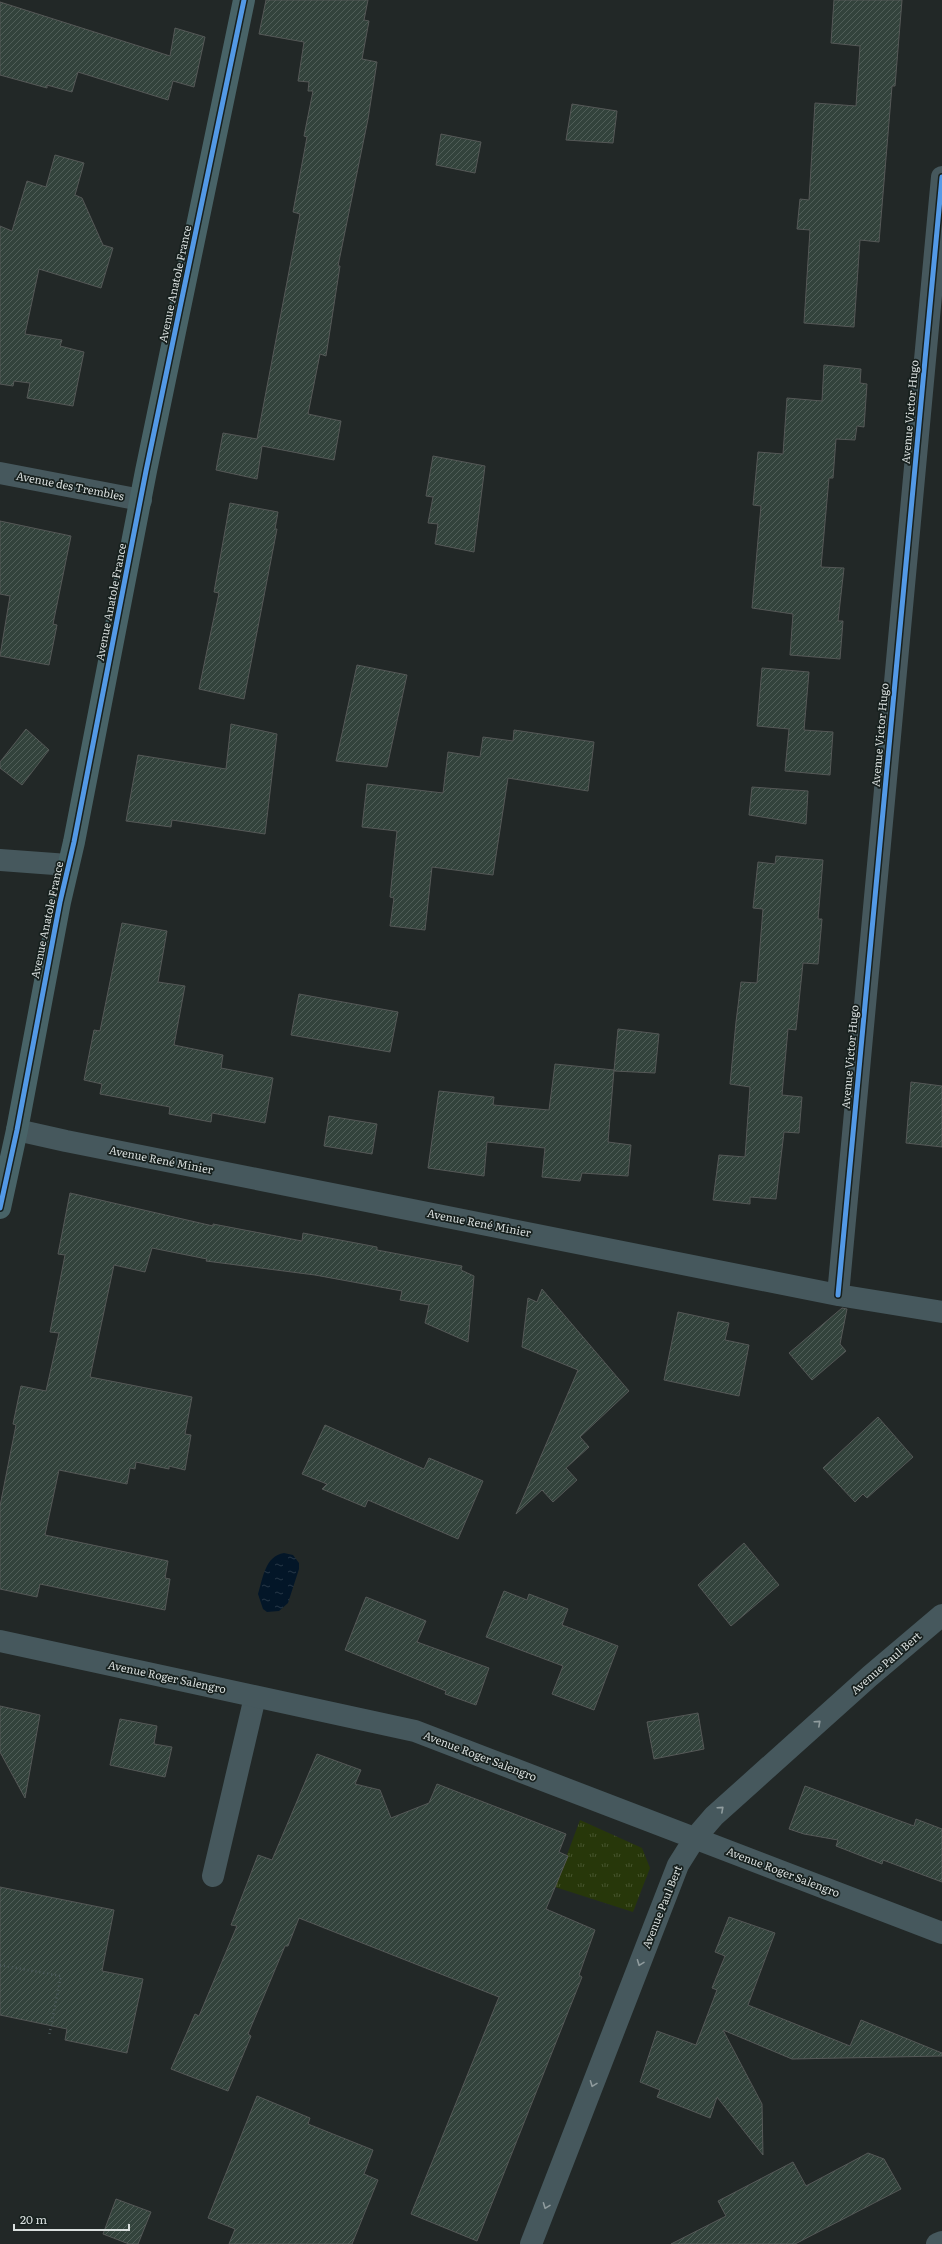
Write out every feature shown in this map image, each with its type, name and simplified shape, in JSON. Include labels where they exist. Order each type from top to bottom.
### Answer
[{"type":"street","name":"Avenue Anatole France","points":[[0,1208],[17,1130],[141,500],[244,0]]},
{"type":"street","name":"Avenue Victor Hugo","points":[[838,1295],[942,177]]},
{"type":"street","name":"Avenue des Trembles","points":[[0,472],[141,500]]},
{"type":"street","points":[[0,860],[68,865]]},
{"type":"street","name":"Avenue René Minier","points":[[17,1130],[838,1295],[942,1312]]},
{"type":"street","name":"Avenue Paul Bert","points":[[531,2244],[678,1865],[695,1838],[714,1816],[870,1676],[942,1615]]},
{"type":"street","name":"Avenue Roger Salengro","points":[[0,1641],[415,1731],[942,1933]]},
{"type":"street","points":[[213,1876],[255,1697]]},
{"type":"street","points":[[937,2244],[942,2242]]},
{"type":"path","points":[[0,1965],[61,1976],[49,2036]]},
{"type":"green space","points":[[580,1820],[642,1848],[650,1868],[633,1912],[555,1887]]},
{"type":"water","points":[[284,1553],[293,1555],[299,1563],[299,1569],[288,1603],[279,1611],[267,1612],[263,1609],[258,1594],[269,1563],[273,1558]]},
{"type":"building","points":[[266,0],[368,0],[364,20],[369,21],[362,59],[377,62],[368,119],[338,266],[340,266],[326,356],[320,354],[308,414],[341,421],[334,460],[262,446],[257,479],[216,470],[223,433],[257,439],[300,214],[293,212],[307,137],[304,136],[313,91],[308,91],[309,82],[298,81],[304,42],[259,34]]},
{"type":"building","points":[[834,0],[902,0],[895,86],[892,86],[879,242],[860,240],[854,327],[804,323],[810,230],[797,229],[800,199],[809,200],[815,103],[856,106],[860,46],[831,43]]},
{"type":"building","points":[[0,2],[170,56],[175,28],[205,37],[194,87],[173,81],[168,100],[78,72],[72,92],[47,85],[47,88],[0,75]]},
{"type":"building","points":[[572,104],[617,111],[613,143],[566,140]]},
{"type":"building","points":[[441,134],[481,142],[475,173],[436,165]]},
{"type":"building","points":[[55,155],[84,163],[75,195],[82,198],[103,245],[113,248],[101,288],[39,269],[25,334],[62,340],[60,346],[84,352],[73,406],[27,398],[30,383],[14,381],[13,386],[0,384],[0,226],[12,231],[27,181],[46,187]]},
{"type":"building","points":[[824,365],[861,369],[860,383],[867,384],[864,427],[857,426],[855,440],[836,439],[833,478],[829,478],[821,567],[844,568],[838,621],[843,621],[840,659],[790,655],[793,614],[752,608],[761,506],[753,505],[758,452],[783,454],[787,398],[822,401]]},
{"type":"building","points":[[433,456],[485,466],[474,552],[435,544],[438,524],[428,523],[433,497],[426,496]]},
{"type":"building","points":[[230,503],[278,512],[275,529],[277,529],[244,699],[199,689],[219,593],[214,592]]},
{"type":"building","points":[[0,521],[71,536],[53,624],[57,625],[49,665],[0,656],[10,596],[0,594]]},
{"type":"building","points":[[357,665],[407,675],[387,767],[336,761]]},
{"type":"building","points":[[762,668],[809,672],[804,730],[833,732],[830,775],[785,771],[789,729],[757,726]]},
{"type":"building","points":[[231,724],[277,734],[265,834],[172,820],[171,827],[126,821],[138,755],[226,769]]},
{"type":"building","points":[[26,729],[49,750],[22,785],[0,768],[0,762]]},
{"type":"building","points":[[514,730],[594,742],[588,791],[508,778],[493,875],[432,867],[425,930],[390,926],[394,898],[390,897],[397,831],[362,827],[367,784],[443,793],[448,752],[480,757],[483,737],[513,741]]},
{"type":"building","points":[[752,787],[808,791],[806,824],[749,815]]},
{"type":"building","points":[[776,856],[823,860],[818,919],[822,919],[818,964],[803,963],[796,1030],[788,1029],[782,1095],[802,1097],[799,1133],[784,1132],[776,1199],[750,1197],[750,1204],[713,1200],[719,1155],[745,1157],[750,1087],[730,1084],[736,1022],[741,982],[757,983],[763,909],[753,908],[758,862],[775,864]]},
{"type":"building","points":[[122,923],[167,931],[158,982],[185,986],[174,1045],[223,1055],[221,1068],[273,1078],[265,1123],[212,1113],[211,1122],[169,1114],[170,1107],[100,1094],[102,1084],[84,1080],[94,1030],[100,1031]]},
{"type":"building","points":[[299,994],[398,1012],[390,1052],[291,1035]]},
{"type":"building","points":[[618,1029],[659,1034],[655,1073],[614,1071]]},
{"type":"building","points":[[555,1064],[614,1070],[608,1142],[631,1145],[628,1176],[582,1173],[580,1181],[542,1177],[545,1148],[487,1142],[484,1176],[428,1168],[439,1091],[494,1097],[493,1105],[549,1110]]},
{"type":"building","points":[[911,1082],[942,1086],[942,1147],[906,1143]]},
{"type":"building","points":[[329,1116],[377,1124],[372,1154],[324,1146]]},
{"type":"building","points":[[70,1193],[213,1226],[213,1224],[302,1241],[303,1233],[377,1247],[377,1250],[462,1266],[461,1270],[474,1276],[468,1342],[425,1323],[429,1305],[400,1300],[402,1291],[315,1275],[206,1261],[207,1259],[152,1248],[145,1272],[114,1265],[90,1377],[192,1397],[185,1434],[191,1435],[185,1470],[169,1466],[169,1469],[136,1462],[135,1469],[130,1468],[127,1484],[59,1470],[45,1535],[168,1561],[165,1578],[170,1579],[165,1610],[40,1584],[37,1597],[0,1589],[0,1506],[16,1425],[13,1424],[21,1386],[46,1391],[59,1333],[50,1332],[65,1255],[58,1254]]},
{"type":"building","points":[[542,1289],[629,1391],[580,1437],[589,1447],[566,1468],[577,1480],[553,1502],[542,1490],[516,1514],[578,1370],[522,1347],[528,1298],[537,1302]]},
{"type":"building","points":[[842,1308],[847,1309],[840,1344],[846,1351],[812,1380],[789,1353]]},
{"type":"building","points":[[678,1312],[729,1323],[725,1340],[749,1345],[739,1396],[664,1380]]},
{"type":"building","points":[[878,1417],[913,1457],[867,1498],[863,1494],[855,1502],[823,1468]]},
{"type":"building","points":[[325,1425],[424,1469],[429,1458],[483,1481],[458,1539],[368,1500],[365,1507],[322,1489],[327,1484],[302,1474]]},
{"type":"building","points":[[744,1543],[779,1585],[731,1626],[698,1585]]},
{"type":"building","points":[[504,1591],[527,1600],[529,1594],[568,1609],[562,1625],[618,1646],[594,1710],[552,1694],[563,1666],[486,1637]]},
{"type":"building","points":[[366,1597],[426,1621],[417,1642],[489,1668],[476,1705],[445,1694],[446,1691],[345,1650]]},
{"type":"building","points":[[0,1706],[40,1715],[25,1798],[0,1752]]},
{"type":"building","points":[[698,1713],[704,1749],[654,1759],[647,1722]]},
{"type":"building","points":[[120,1719],[157,1726],[154,1744],[172,1747],[165,1777],[110,1765]]},
{"type":"building","points":[[317,1754],[361,1770],[355,1784],[380,1790],[391,1818],[429,1803],[437,1784],[566,1834],[559,1852],[568,1856],[546,1909],[595,1930],[579,1975],[582,1977],[477,2241],[411,2214],[499,1997],[299,1918],[288,1946],[285,1946],[248,2034],[251,2036],[228,2091],[171,2069],[195,2014],[199,2016],[237,1926],[231,1925],[258,1855],[272,1860]]},
{"type":"building","points":[[805,1786],[914,1826],[916,1819],[942,1829],[942,1882],[883,1860],[882,1864],[836,1846],[838,1840],[804,1834],[789,1829]]},
{"type":"building","points":[[0,1887],[114,1910],[102,1971],[143,1979],[127,2053],[65,2040],[67,2029],[0,2015]]},
{"type":"building","points":[[729,1917],[775,1933],[748,2005],[850,2046],[861,2020],[942,2053],[942,2056],[792,2059],[723,2030],[762,2104],[763,2155],[717,2097],[710,2118],[657,2097],[660,2090],[640,2082],[657,2031],[696,2045],[717,1990],[712,1988],[725,1956],[715,1952]]},
{"type":"building","points":[[257,2096],[310,2118],[308,2124],[373,2150],[364,2174],[378,2180],[352,2244],[229,2244],[235,2229],[208,2218]]},
{"type":"building","points":[[868,2153],[884,2159],[901,2189],[795,2244],[671,2244],[726,2216],[718,2201],[793,2162],[806,2186]]},
{"type":"building","points":[[116,2199],[151,2212],[138,2244],[129,2244],[103,2234]]},
{"type":"cycle path","points":[[0,1208],[17,1130],[60,902],[74,842],[146,471],[244,0]]},
{"type":"cycle path","points":[[838,1295],[942,177]]}]
